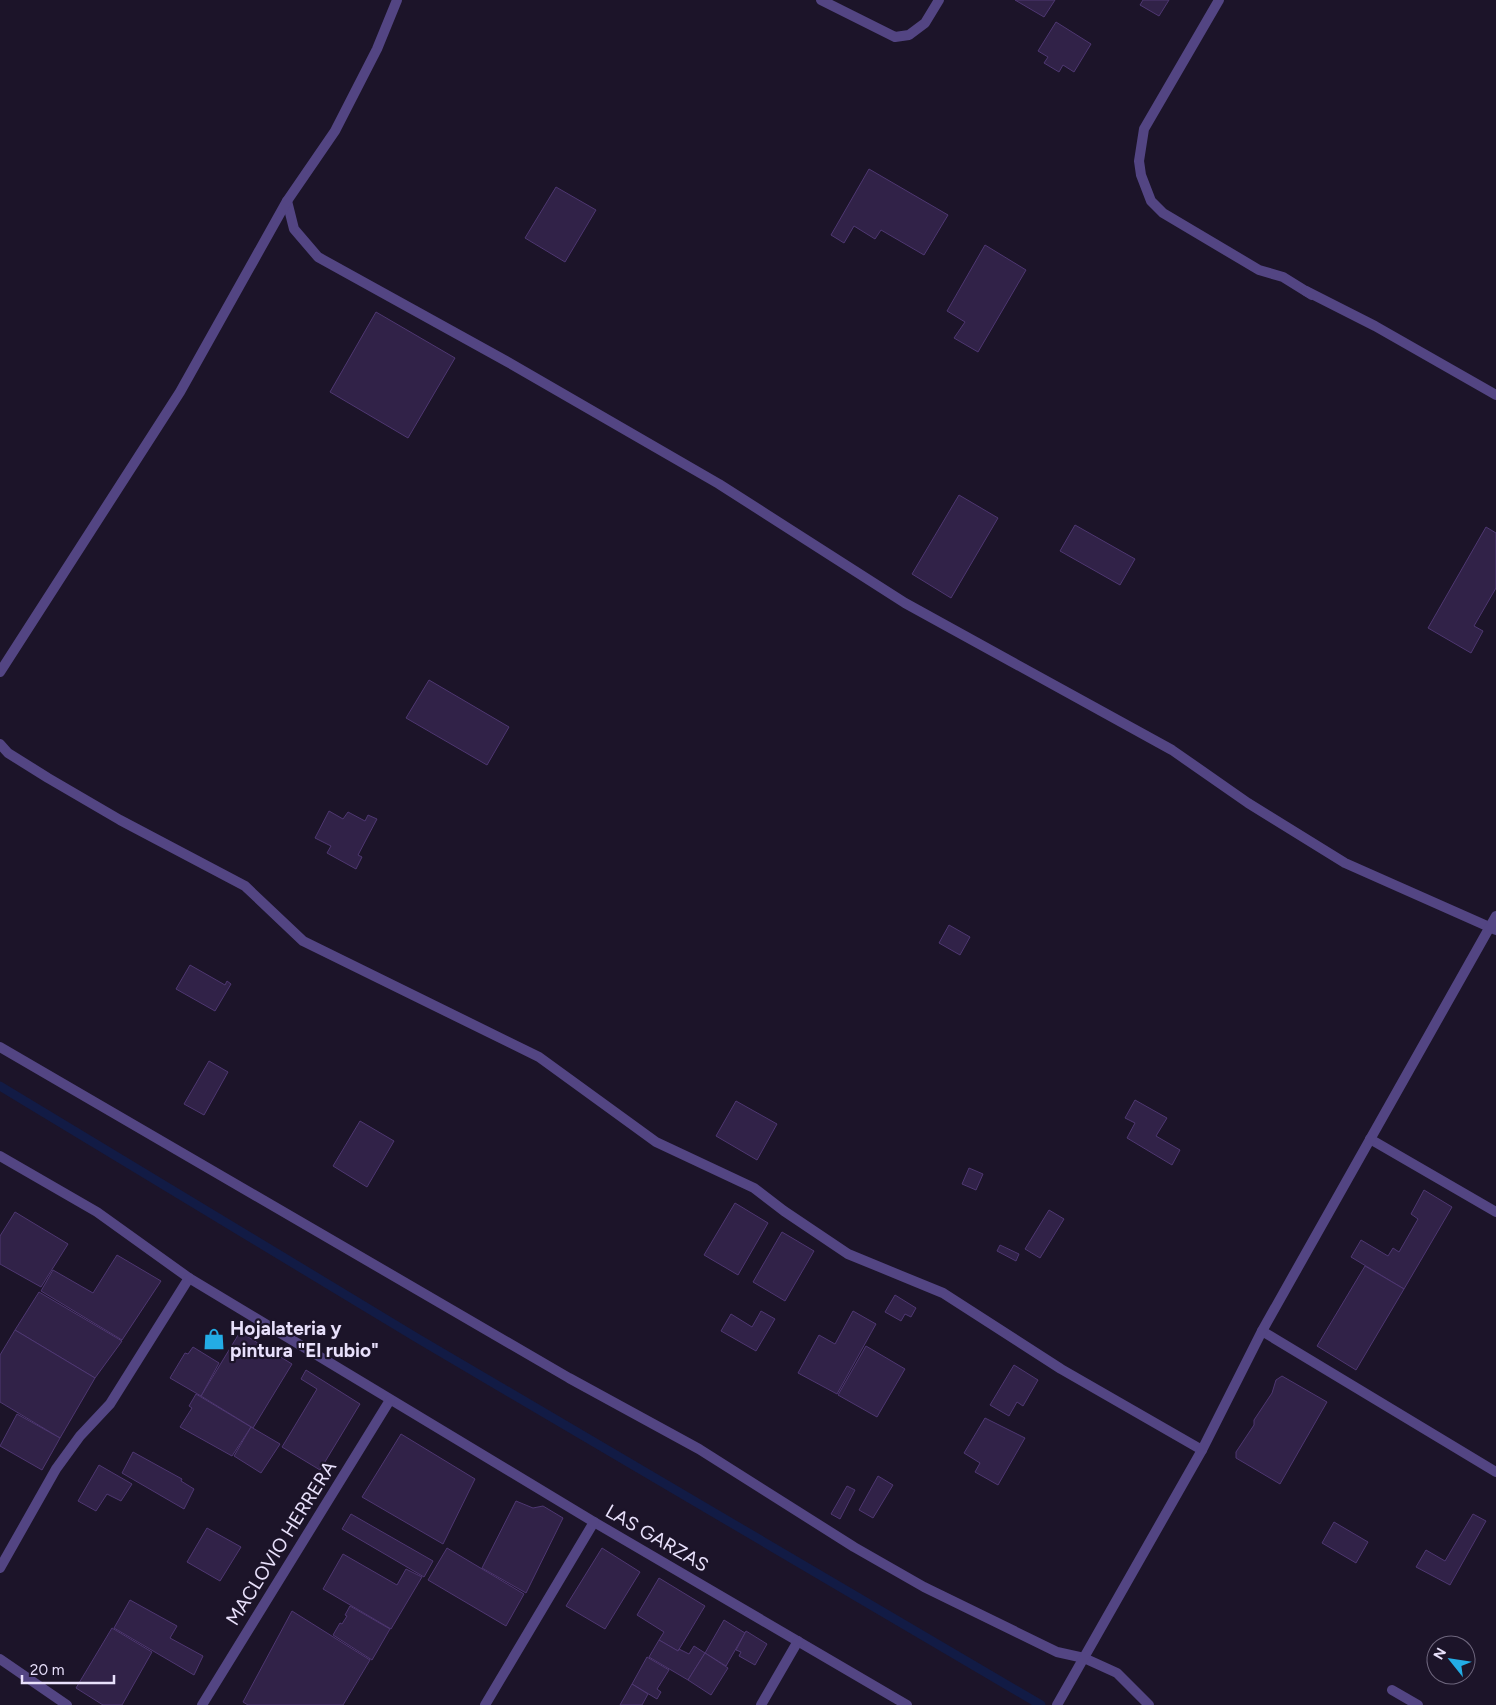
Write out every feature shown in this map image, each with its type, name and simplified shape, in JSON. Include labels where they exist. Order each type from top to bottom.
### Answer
[{"type":"street","points":[[0,672],[180,392],[287,201],[335,131],[377,49],[397,0]]},
{"type":"street","points":[[820,0],[895,37],[909,35],[925,23],[938,0]]},
{"type":"street","points":[[1219,0],[1144,129],[1139,160],[1143,182],[1151,200],[1163,213],[1259,270],[1283,277],[1496,395]]},
{"type":"street","points":[[287,201],[294,229],[318,257],[506,361],[719,484],[905,603],[1172,750],[1248,803],[1345,862],[1493,928]]},
{"type":"street","points":[[0,744],[8,753],[120,820],[245,886],[303,941],[539,1057],[656,1142],[754,1188],[784,1211],[848,1254],[943,1293],[1061,1369],[1202,1450]]},
{"type":"street","points":[[1057,1705],[1202,1450],[1262,1331],[1370,1139],[1493,928],[1496,916]]},
{"type":"street","points":[[0,1047],[569,1378],[699,1449],[854,1547],[924,1587],[1057,1652],[1084,1658],[1118,1673],[1150,1705]]},
{"type":"street","points":[[1370,1139],[1496,1212]]},
{"type":"street","name":"LAS GARZAS","points":[[0,1156],[97,1212],[189,1278],[390,1400],[907,1705]]},
{"type":"street","points":[[0,1568],[56,1469],[80,1436],[110,1404],[189,1278]]},
{"type":"street","points":[[1262,1331],[1496,1472]]},
{"type":"street","name":"MACLOVIO HERRERA","points":[[202,1705],[390,1400]]},
{"type":"street","points":[[485,1705],[594,1522]]},
{"type":"street","points":[[761,1705],[798,1641]]},
{"type":"street","points":[[0,1659],[67,1705]]},
{"type":"street","points":[[1392,1690],[1418,1705]]},
{"type":"building","points":[[1015,0],[1055,0],[1044,17]]},
{"type":"building","points":[[1143,0],[1169,0],[1159,16],[1140,5]]},
{"type":"building","points":[[1056,22],[1091,44],[1074,72],[1063,65],[1059,72],[1044,63],[1048,57],[1038,51]]},
{"type":"building","points":[[869,169],[948,215],[924,255],[881,230],[875,239],[854,226],[844,243],[831,235]]},
{"type":"building","points":[[556,187],[596,210],[565,262],[525,238]]},
{"type":"building","points":[[985,245],[1026,270],[978,352],[954,338],[965,322],[947,311]]},
{"type":"building","points":[[376,312],[455,358],[408,438],[330,392]]},
{"type":"building","points":[[959,495],[998,518],[951,598],[912,574]]},
{"type":"building","points":[[1075,525],[1135,559],[1120,585],[1060,551]]},
{"type":"building","points":[[1486,527],[1496,533],[1496,588],[1474,626],[1483,631],[1471,653],[1428,628]]},
{"type":"building","points":[[429,680],[509,727],[487,765],[406,718]]},
{"type":"building","points":[[329,811],[343,819],[348,812],[365,821],[368,815],[377,819],[358,855],[362,857],[356,869],[327,853],[331,846],[315,838]]},
{"type":"building","points":[[949,925],[970,937],[960,955],[939,943]]},
{"type":"building","points":[[190,965],[225,985],[227,981],[231,984],[215,1011],[176,989]]},
{"type":"building","points":[[209,1061],[228,1072],[204,1115],[184,1104]]},
{"type":"building","points":[[1135,1100],[1167,1118],[1156,1136],[1180,1150],[1172,1165],[1127,1138],[1135,1123],[1125,1118]]},
{"type":"building","points":[[736,1101],[777,1124],[757,1160],[716,1136]]},
{"type":"building","points":[[360,1121],[394,1141],[367,1187],[333,1166]]},
{"type":"building","points":[[969,1168],[983,1174],[976,1190],[962,1184]]},
{"type":"building","points":[[1424,1190],[1452,1207],[1404,1289],[1351,1257],[1361,1240],[1388,1256],[1393,1248],[1399,1252],[1418,1219],[1411,1214]]},
{"type":"building","points":[[735,1203],[768,1223],[738,1275],[704,1255]]},
{"type":"building","points":[[1049,1210],[1064,1219],[1040,1258],[1025,1249]]},
{"type":"building","points":[[15,1212],[68,1244],[41,1287],[0,1264],[0,1236]]},
{"type":"building","points":[[782,1232],[814,1251],[785,1301],[753,1282]]},
{"type":"building","points":[[1000,1245],[1019,1254],[1016,1261],[997,1251]]},
{"type":"building","points":[[117,1255],[161,1281],[122,1340],[41,1291],[53,1270],[93,1293]]},
{"type":"building","points":[[1365,1266],[1404,1289],[1356,1370],[1317,1346]]},
{"type":"building","points":[[39,1292],[122,1341],[95,1378],[15,1330]]},
{"type":"building","points":[[895,1295],[916,1308],[911,1317],[905,1314],[901,1321],[885,1312]]},
{"type":"building","points":[[761,1311],[775,1319],[756,1351],[721,1331],[731,1314],[752,1327]]},
{"type":"building","points":[[853,1311],[876,1324],[837,1394],[798,1373],[819,1335],[835,1344]]},
{"type":"building","points":[[15,1330],[95,1378],[60,1438],[0,1402],[0,1355]]},
{"type":"building","points":[[240,1332],[292,1364],[253,1428],[201,1396]]},
{"type":"building","points":[[866,1346],[905,1369],[877,1417],[838,1395]]},
{"type":"building","points":[[193,1347],[219,1363],[201,1396],[170,1378],[185,1353],[188,1354]]},
{"type":"building","points":[[1014,1365],[1038,1380],[1023,1406],[1017,1402],[1009,1416],[990,1405]]},
{"type":"building","points":[[306,1370],[360,1404],[320,1470],[282,1447],[317,1389],[301,1379]]},
{"type":"building","points":[[1282,1376],[1327,1402],[1280,1484],[1236,1458],[1236,1452],[1272,1393],[1276,1380]]},
{"type":"building","points":[[196,1394],[251,1427],[232,1456],[180,1427],[192,1408],[189,1406]]},
{"type":"building","points":[[17,1414],[60,1438],[42,1470],[0,1446]]},
{"type":"building","points":[[985,1418],[1025,1438],[998,1485],[975,1472],[980,1463],[964,1453]]},
{"type":"building","points":[[251,1427],[280,1444],[261,1473],[234,1456]]},
{"type":"building","points":[[401,1434],[475,1479],[443,1544],[362,1497]]},
{"type":"building","points":[[133,1452],[182,1479],[181,1481],[194,1489],[184,1509],[122,1473]]},
{"type":"building","points":[[99,1465],[132,1484],[121,1501],[107,1494],[96,1511],[78,1501]]},
{"type":"building","points":[[878,1476],[893,1485],[873,1518],[859,1510]]},
{"type":"building","points":[[847,1486],[855,1490],[840,1519],[831,1514]]},
{"type":"building","points":[[516,1501],[533,1508],[543,1506],[563,1518],[526,1593],[482,1568]]},
{"type":"building","points":[[351,1514],[433,1561],[424,1577],[342,1529]]},
{"type":"building","points":[[1473,1514],[1486,1521],[1450,1585],[1416,1567],[1426,1550],[1445,1561]]},
{"type":"building","points":[[1334,1522],[1368,1542],[1356,1563],[1322,1543]]},
{"type":"building","points":[[207,1528],[241,1547],[220,1581],[187,1562]]},
{"type":"building","points":[[447,1548],[524,1594],[506,1626],[428,1580]]},
{"type":"building","points":[[602,1548],[640,1572],[605,1629],[566,1606]]},
{"type":"building","points":[[343,1554],[397,1585],[406,1569],[422,1577],[391,1629],[323,1589]]},
{"type":"building","points":[[659,1578],[705,1606],[678,1651],[659,1640],[664,1632],[637,1615]]},
{"type":"building","points":[[130,1600],[177,1626],[170,1638],[203,1656],[194,1675],[114,1628]]},
{"type":"building","points":[[350,1606],[390,1629],[372,1660],[333,1635],[347,1616],[345,1615]]},
{"type":"building","points":[[292,1611],[370,1660],[343,1705],[248,1705],[243,1702]]},
{"type":"building","points":[[724,1620],[745,1633],[726,1666],[705,1653]]},
{"type":"building","points":[[112,1628],[152,1652],[122,1705],[103,1705],[76,1688]]},
{"type":"building","points":[[746,1631],[767,1644],[755,1665],[739,1656],[741,1652],[736,1650]]},
{"type":"building","points":[[659,1640],[678,1651],[679,1649],[689,1654],[694,1646],[705,1653],[688,1680],[649,1657]]},
{"type":"building","points":[[705,1653],[728,1668],[711,1695],[688,1680]]},
{"type":"building","points":[[647,1657],[669,1670],[657,1689],[661,1692],[657,1699],[632,1684]]},
{"type":"building","points":[[632,1684],[648,1694],[642,1705],[620,1705]]},
{"type":"waterway","points":[[0,1086],[417,1338],[1041,1705]]},
{"type":"place","name":"Hojalateria y pintura \"El rubio\"","points":[[214,1339]]}]
